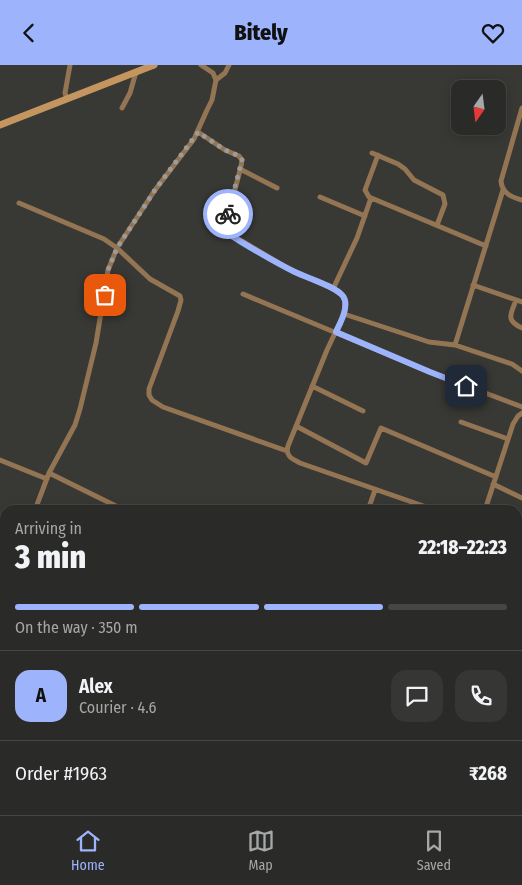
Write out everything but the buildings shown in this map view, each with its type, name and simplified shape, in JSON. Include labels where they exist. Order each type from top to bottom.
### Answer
[{"type":"main road","points":[[0,125],[154,65]]},
{"type":"street","points":[[67,99],[65,93],[70,65]]},
{"type":"street","points":[[37,505],[49,473],[68,440],[80,409],[98,333],[108,270],[117,248],[160,183],[198,132],[212,100],[216,80],[213,73],[201,65]]},
{"type":"street","points":[[216,80],[225,73],[229,65]]},
{"type":"street","points":[[122,108],[130,93],[136,72]]},
{"type":"street","points":[[454,345],[503,191],[501,181],[522,108]]},
{"type":"street","points":[[198,132],[225,150],[241,157],[240,169],[224,225],[225,231],[294,272],[333,289],[342,295],[345,301],[344,314],[312,386],[287,451]]},
{"type":"street","points":[[372,153],[398,164],[414,180],[443,195],[445,204],[437,225]]},
{"type":"street","points":[[378,155],[365,191],[371,198],[486,246]]},
{"type":"street","points":[[240,169],[277,188]]},
{"type":"street","points":[[503,191],[512,197],[522,200]]},
{"type":"street","points":[[320,197],[365,216]]},
{"type":"street","points":[[333,289],[357,238],[371,198]]},
{"type":"street","points":[[19,203],[95,235],[117,248],[150,279],[180,296],[181,300],[150,389],[149,395],[152,400],[162,407],[287,451],[292,459],[300,463],[420,505]]},
{"type":"street","points":[[473,285],[519,301],[510,316],[513,324],[522,328]]},
{"type":"street","points":[[243,294],[430,372],[522,407]]},
{"type":"street","points":[[344,314],[429,342],[454,345],[512,364],[522,371]]},
{"type":"street","points":[[312,386],[362,411]]},
{"type":"street","points":[[487,505],[508,439],[518,416],[522,413]]},
{"type":"street","points":[[461,422],[508,439]]},
{"type":"street","points":[[296,426],[366,463],[381,428],[496,477]]},
{"type":"street","points":[[0,460],[47,479]]},
{"type":"street","points":[[49,473],[114,505]]},
{"type":"street","points":[[494,484],[522,498]]},
{"type":"street","points":[[370,505],[375,490]]},
{"type":"way so far","points":[[105,295],[108,270],[117,248],[170,168],[198,132],[225,150],[241,157],[242,160],[233,200],[228,214]]},
{"type":"route","points":[[228,214],[224,225],[224,229],[228,234],[294,272],[336,290],[342,295],[345,301],[344,314],[336,332],[466,386]]}]
